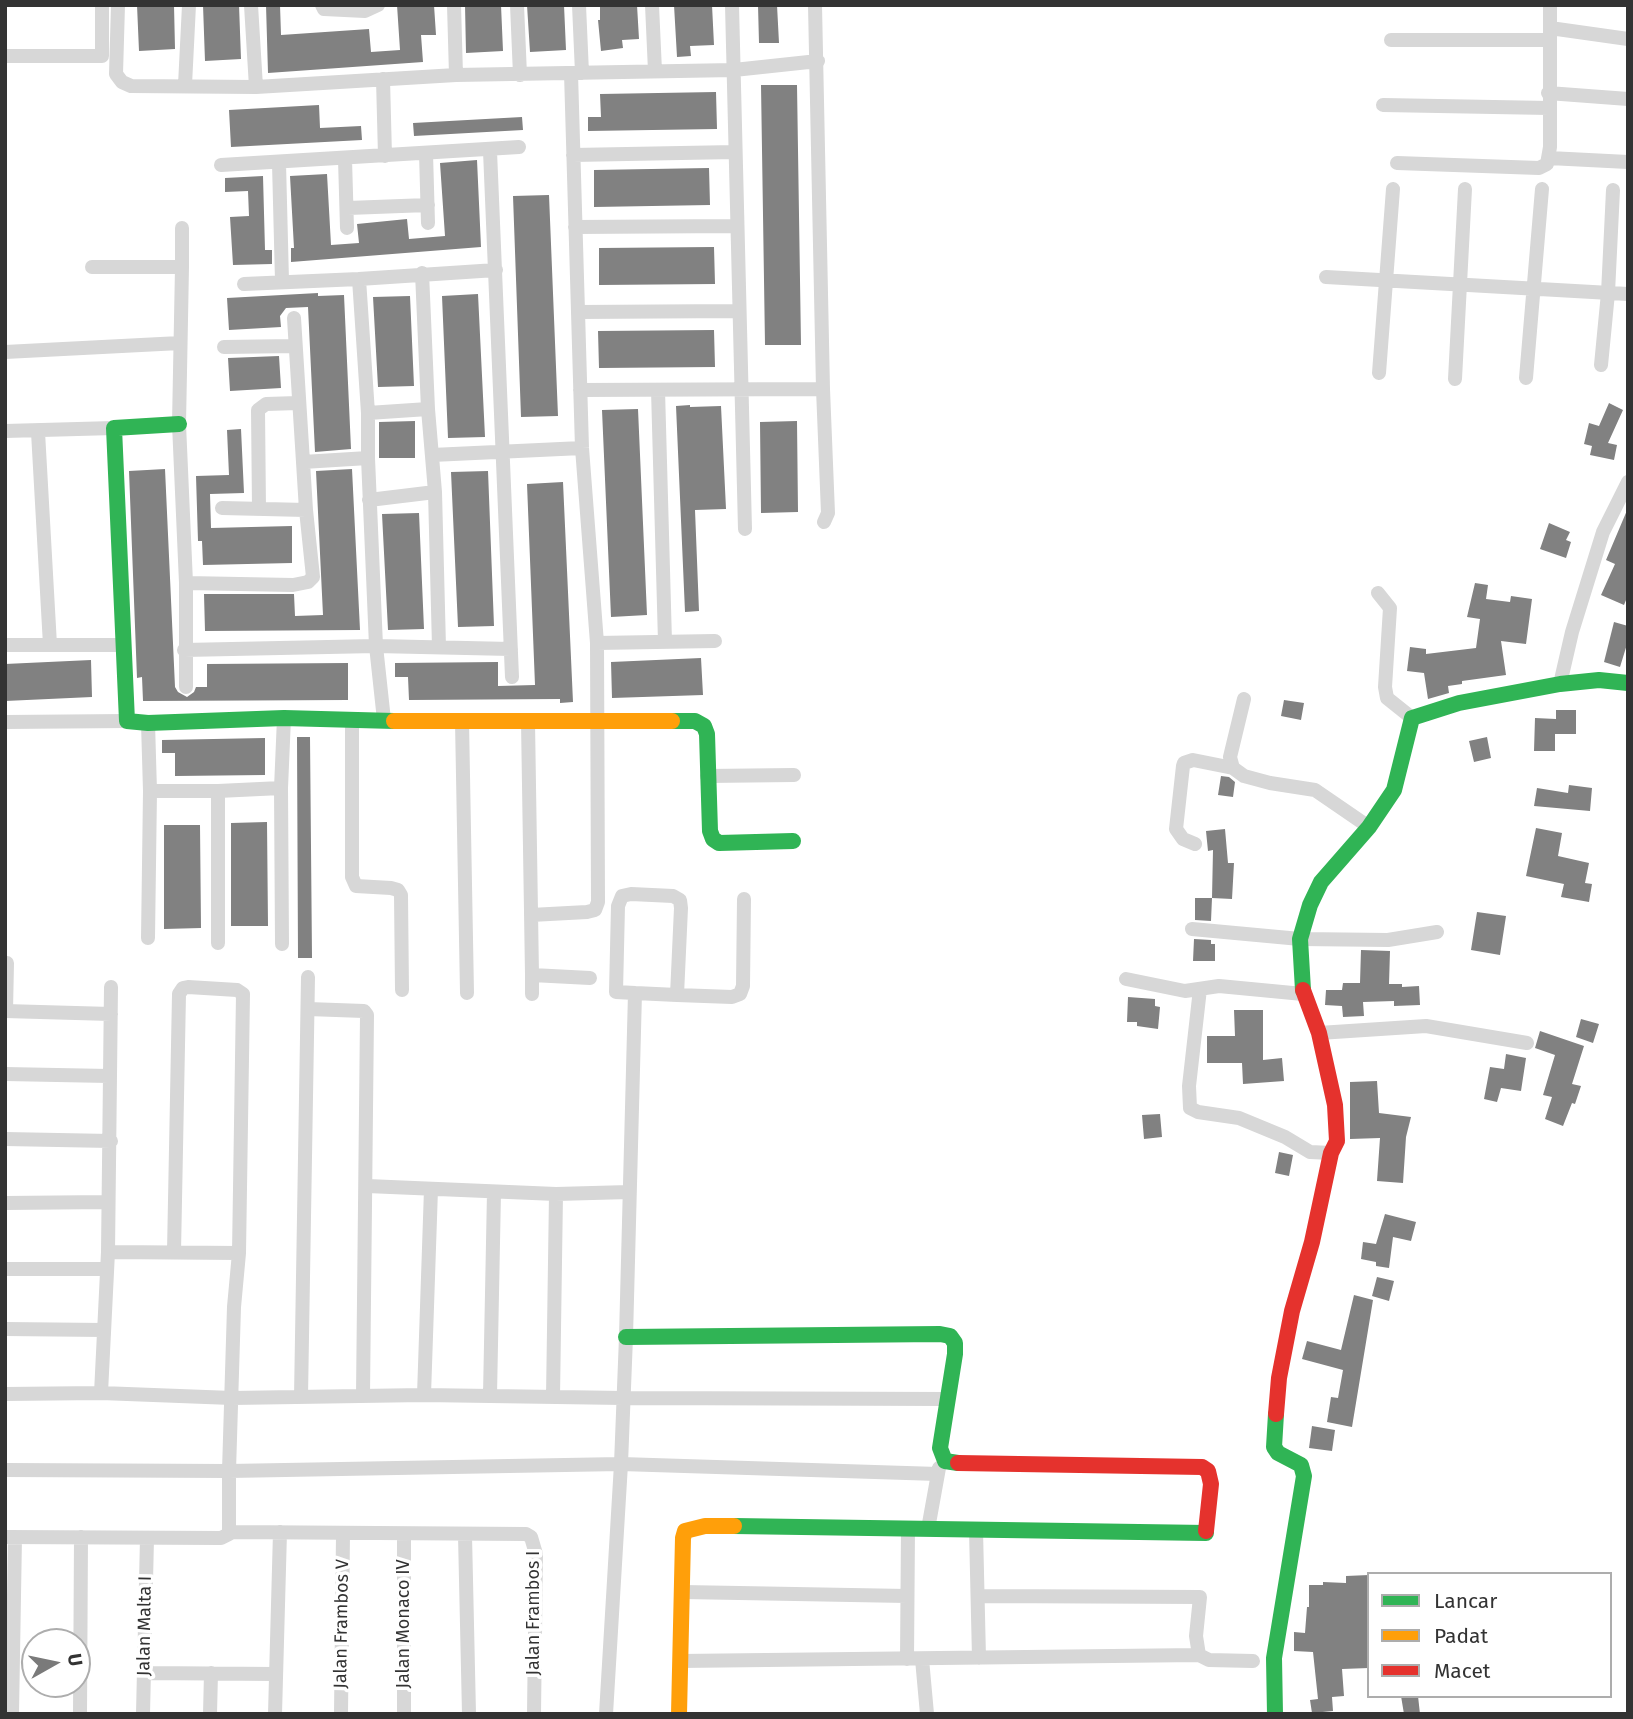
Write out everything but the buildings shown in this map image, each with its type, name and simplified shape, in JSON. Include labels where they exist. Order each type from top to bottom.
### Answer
[{"type":"street","points":[[5,56],[102,56],[102,5]]},
{"type":"street","points":[[118,5],[116,74],[122,82],[131,86],[256,86],[456,75],[734,70],[818,61]]},
{"type":"street","points":[[185,85],[189,5]]},
{"type":"street","points":[[251,5],[256,86]]},
{"type":"street","points":[[321,5],[324,9],[354,11],[365,11],[378,5]]},
{"type":"street","points":[[454,5],[456,75]]},
{"type":"street","points":[[517,5],[520,75]]},
{"type":"street","points":[[531,915],[587,912],[594,910],[598,902],[597,643],[582,448],[573,155],[579,5]]},
{"type":"street","points":[[652,5],[655,71]]},
{"type":"street","points":[[732,5],[745,529]]},
{"type":"street","points":[[815,5],[828,513],[824,522]]},
{"type":"street","points":[[1397,163],[1539,167],[1547,164],[1550,5]]},
{"type":"street","points":[[1391,40],[1550,34],[1628,38]]},
{"type":"street","points":[[383,79],[385,156]]},
{"type":"street","points":[[1383,105],[1628,99]]},
{"type":"street","points":[[221,165],[519,148]]},
{"type":"street","points":[[490,151],[512,677]]},
{"type":"street","points":[[573,155],[735,152]]},
{"type":"street","points":[[426,153],[428,223]]},
{"type":"street","points":[[1549,158],[1628,162]]},
{"type":"street","points":[[345,159],[347,228]]},
{"type":"street","points":[[279,163],[282,281]]},
{"type":"street","points":[[1379,373],[1393,189]]},
{"type":"street","points":[[1455,379],[1465,189]]},
{"type":"street","points":[[1526,378],[1542,189]]},
{"type":"street","points":[[1601,365],[1613,190]]},
{"type":"street","points":[[348,208],[428,205]]},
{"type":"street","points":[[575,227],[737,226]]},
{"type":"street","points":[[182,228],[179,424],[186,583],[186,688]]},
{"type":"street","points":[[92,267],[181,267]]},
{"type":"street","points":[[244,284],[496,270]]},
{"type":"street","points":[[422,273],[435,492],[439,647]]},
{"type":"street","points":[[1326,277],[1628,294]]},
{"type":"street","points":[[359,279],[368,412],[376,646],[384,720]]},
{"type":"street","points":[[578,312],[738,311]]},
{"type":"street","points":[[186,583],[293,584],[308,582],[313,577],[294,318]]},
{"type":"street","points":[[5,352],[180,343]]},
{"type":"street","points":[[224,346],[295,346]]},
{"type":"street","points":[[580,390],[823,389]]},
{"type":"street","points":[[658,390],[665,642]]},
{"type":"street","points":[[259,509],[258,410],[265,404],[299,403]]},
{"type":"street","points":[[368,412],[428,409]]},
{"type":"street","points":[[5,431],[38,432],[179,424]]},
{"type":"street","points":[[114,428],[122,645],[128,721]]},
{"type":"street","points":[[38,432],[50,645]]},
{"type":"street","points":[[432,455],[582,448]]},
{"type":"street","points":[[303,462],[368,458]]},
{"type":"street","points":[[1560,684],[1572,632],[1603,532],[1628,482]]},
{"type":"street","points":[[369,500],[435,492]]},
{"type":"street","points":[[222,508],[306,510]]},
{"type":"street","points":[[1378,593],[1390,608],[1385,687],[1387,698],[1412,718]]},
{"type":"street","points":[[597,643],[715,641]]},
{"type":"street","points":[[5,645],[122,645]]},
{"type":"street","points":[[184,650],[376,646],[511,649]]},
{"type":"street","points":[[1412,718],[1459,703],[1560,684],[1599,680],[1628,683]]},
{"type":"street","points":[[1233,768],[1230,757],[1244,699]]},
{"type":"street","points":[[5,722],[148,723],[284,718],[352,721],[695,721],[704,726],[707,734],[709,831],[713,839],[719,843],[793,841]]},
{"type":"street","points":[[282,944],[281,788],[284,718]]},
{"type":"street","points":[[1275,1714],[1274,1658],[1304,1476],[1301,1465],[1278,1453],[1274,1447],[1279,1378],[1292,1311],[1336,1141],[1335,1105],[1319,1032],[1301,985],[1300,939],[1310,905],[1321,882],[1369,827],[1394,790],[1412,718]]},
{"type":"street","points":[[352,721],[352,877],[356,886],[391,888],[398,890],[401,895],[402,990]]},
{"type":"street","points":[[462,721],[467,993]]},
{"type":"street","points":[[528,722],[532,994]]},
{"type":"street","points":[[148,723],[148,938]]},
{"type":"street","points":[[1195,844],[1183,839],[1176,829],[1184,763],[1193,760],[1233,768],[1244,776],[1270,783],[1315,790],[1369,827]]},
{"type":"street","points":[[707,776],[794,775]]},
{"type":"street","points":[[150,791],[218,792],[281,788]]},
{"type":"street","points":[[218,792],[218,943]]},
{"type":"street","points":[[677,995],[680,900],[673,896],[631,894],[622,897],[618,906],[616,992],[677,995],[732,997],[740,994],[743,986],[744,899]]},
{"type":"street","points":[[1192,929],[1300,939],[1388,940],[1437,932]]},
{"type":"street","points":[[6,963],[6,1011],[111,1014]]},
{"type":"street","points":[[533,975],[590,978]]},
{"type":"street","points":[[301,1397],[308,977]]},
{"type":"street","points":[[1126,979],[1185,991],[1219,986],[1303,995]]},
{"type":"street","points":[[101,1393],[111,1141],[111,987]]},
{"type":"street","points":[[174,1252],[179,994],[183,988],[188,987],[237,990],[243,994],[239,1253],[234,1307],[229,1471],[230,1532]]},
{"type":"street","points":[[1200,989],[1189,1086],[1190,1108],[1198,1112],[1239,1118],[1285,1137],[1310,1152],[1331,1153]]},
{"type":"street","points":[[606,1714],[621,1464],[635,993]]},
{"type":"street","points":[[308,1009],[364,1011],[367,1015],[363,1395]]},
{"type":"street","points":[[1319,1032],[1426,1026],[1527,1043]]},
{"type":"street","points":[[5,1074],[109,1076]]},
{"type":"street","points":[[5,1139],[111,1141]]},
{"type":"street","points":[[367,1186],[556,1194],[629,1192]]},
{"type":"street","points":[[424,1395],[431,1189]]},
{"type":"street","points":[[490,1395],[494,1192]]},
{"type":"street","points":[[553,1397],[556,1194]]},
{"type":"street","points":[[5,1203],[108,1202]]},
{"type":"street","points":[[108,1252],[239,1253]]},
{"type":"street","points":[[5,1269],[106,1269]]},
{"type":"street","points":[[5,1329],[104,1330]]},
{"type":"street","points":[[626,1337],[950,1336],[955,1343],[941,1456],[928,1529]]},
{"type":"street","points":[[5,1394],[101,1393],[232,1398],[490,1395],[948,1399]]},
{"type":"street","points":[[678,1714],[685,1531],[705,1526],[1206,1533],[1210,1476],[1202,1467],[959,1464],[945,1461],[941,1456]]},
{"type":"street","points":[[5,1470],[229,1471],[621,1464],[938,1474]]},
{"type":"street","points":[[907,1659],[908,1529]]},
{"type":"street","points":[[976,1530],[979,1658]]},
{"type":"street","name":"Jalan Frambos I","points":[[10,1537],[221,1538],[230,1532],[526,1534],[534,1543],[536,1554],[534,1714]]},
{"type":"street","points":[[275,1714],[279,1532]]},
{"type":"street","name":"Jalan Frambos V","points":[[341,1714],[343,1534]]},
{"type":"street","name":"Jalan Monaco IV","points":[[404,1534],[404,1714]]},
{"type":"street","points":[[465,1535],[469,1714]]},
{"type":"street","points":[[10,1537],[12,1714]]},
{"type":"street","points":[[80,1537],[80,1714]]},
{"type":"street","name":"Jalan Malta I","points":[[143,1714],[147,1538]]},
{"type":"street","points":[[682,1592],[907,1597]]},
{"type":"street","points":[[979,1595],[1200,1597],[1196,1636],[1199,1655]]},
{"type":"street","points":[[680,1661],[1199,1655],[1209,1660],[1253,1661]]},
{"type":"street","points":[[922,1659],[927,1714]]},
{"type":"street","points":[[144,1673],[275,1674]]},
{"type":"street","points":[[210,1714],[211,1673]]},
{"type":"traffic: fast","points":[[179,424],[114,428],[127,721],[148,723],[284,718],[394,721]]},
{"type":"traffic: fast","points":[[1303,990],[1300,939],[1310,905],[1321,882],[1369,827],[1394,790],[1412,718],[1459,703],[1560,684],[1599,680],[1628,683]]},
{"type":"traffic: fast","points":[[672,721],[695,721],[704,726],[707,734],[710,831],[713,839],[719,843],[793,841]]},
{"type":"traffic: fast","points":[[626,1337],[950,1336],[955,1343],[955,1354],[940,1448],[945,1461],[958,1463]]},
{"type":"traffic: fast","points":[[1275,1714],[1274,1658],[1304,1476],[1301,1465],[1278,1453],[1274,1447],[1276,1414]]},
{"type":"traffic: fast","points":[[734,1526],[1206,1531]]},
{"type":"traffic: slow","points":[[394,721],[672,721]]},
{"type":"traffic: slow","points":[[679,1714],[685,1531],[705,1526],[734,1526]]},
{"type":"traffic: jam","points":[[1276,1414],[1279,1378],[1292,1311],[1312,1242],[1331,1153],[1337,1141],[1335,1105],[1319,1033],[1303,990]]},
{"type":"traffic: jam","points":[[958,1463],[1202,1467],[1208,1471],[1211,1484],[1206,1531]]}]
